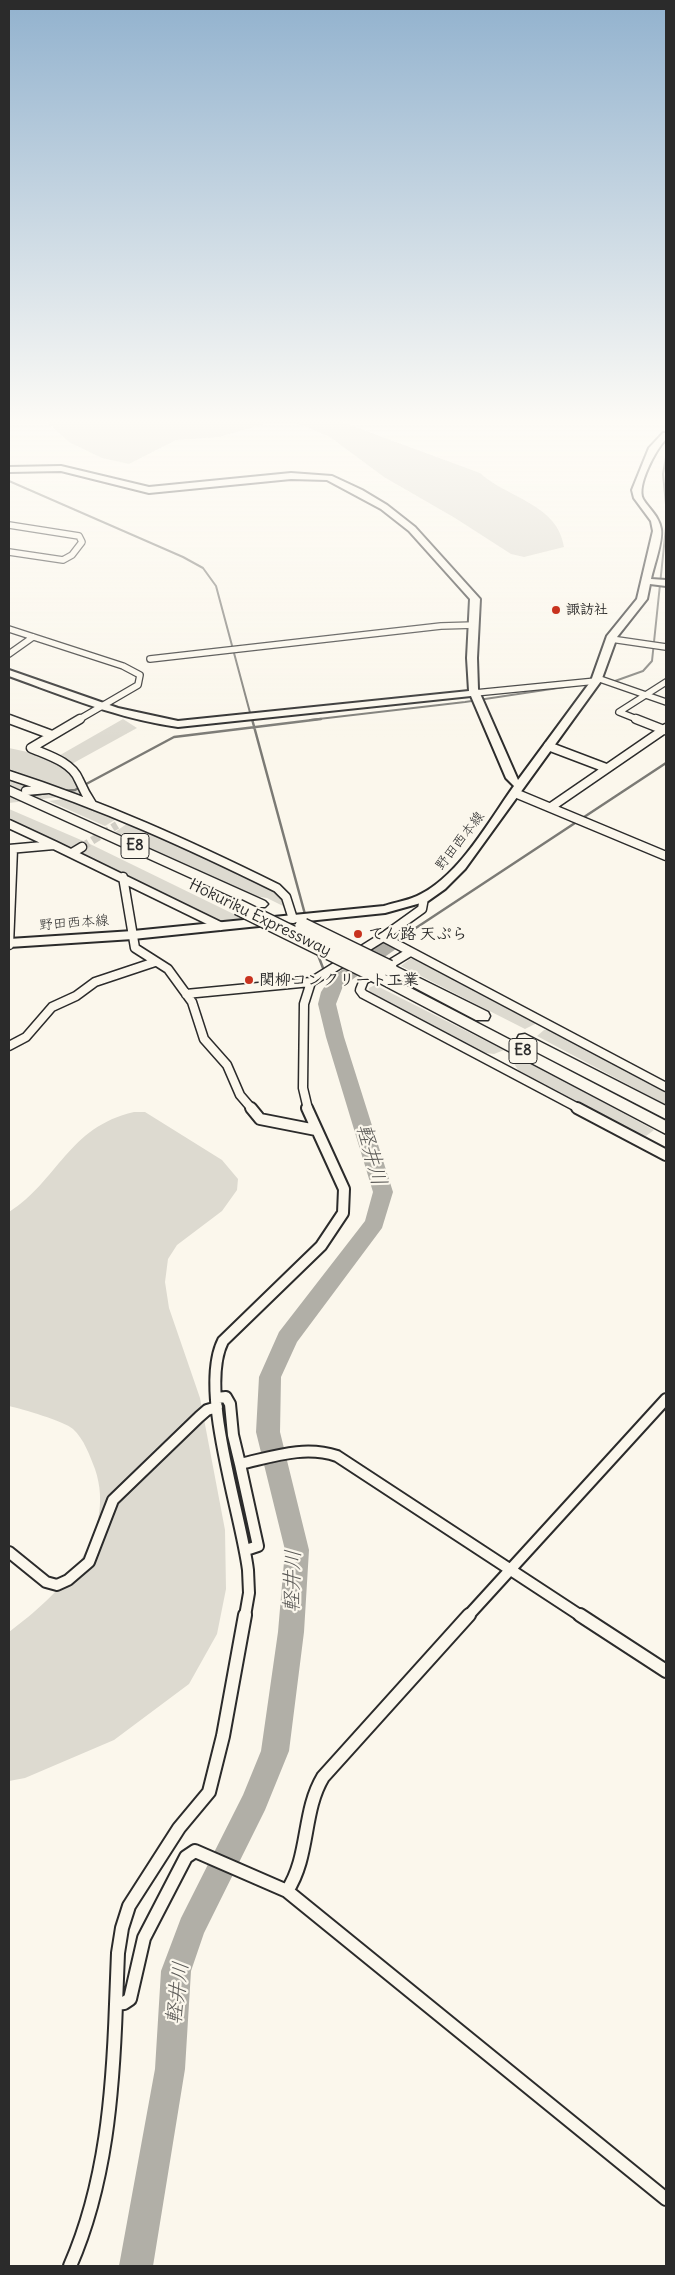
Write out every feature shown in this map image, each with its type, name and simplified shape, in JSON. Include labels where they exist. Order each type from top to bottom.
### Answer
[{"type":"highway","name":"Hokuriku Expressway","points":[[9,790],[260,904],[507,1042],[666,1128]]},
{"type":"highway","name":"Hokuriku Expressway","points":[[9,801],[384,972],[666,1113]]},
{"type":"street","points":[[9,552],[62,560],[72,555],[82,542],[79,536],[69,533],[25,527]]},
{"type":"street","points":[[410,527],[476,599],[476,625],[472,658],[475,693],[511,778],[518,789],[584,822],[666,856]]},
{"type":"street","name":"野田西本線","points":[[9,943],[132,935],[371,911],[403,905],[424,898],[454,876],[596,680],[611,639],[638,605],[647,582],[657,527]]},
{"type":"street","points":[[647,582],[662,583]]},
{"type":"street","points":[[150,659],[441,626],[476,625]]},
{"type":"street","points":[[9,629],[123,666],[140,675],[138,685],[31,748],[55,758],[76,774],[92,804]]},
{"type":"street","points":[[9,654],[33,638]]},
{"type":"street","points":[[611,639],[666,647]]},
{"type":"street","points":[[9,673],[102,706],[138,716],[179,724],[596,680],[666,702]]},
{"type":"street","points":[[665,729],[619,712],[666,682]]},
{"type":"street","points":[[9,719],[52,735]]},
{"type":"street","points":[[551,807],[665,729]]},
{"type":"street","points":[[548,746],[606,768]]},
{"type":"street","points":[[9,775],[54,789],[126,818],[277,888],[286,897],[293,919]]},
{"type":"street","points":[[26,792],[54,789]]},
{"type":"street","points":[[116,824],[126,818]]},
{"type":"street","points":[[9,824],[123,877],[220,926]]},
{"type":"street","points":[[9,943],[11,849],[54,845]]},
{"type":"street","points":[[72,853],[82,847]]},
{"type":"street","points":[[123,877],[134,948],[168,969],[192,1002],[204,1039],[227,1065],[240,1095],[260,1119],[316,1130]]},
{"type":"street","points":[[186,994],[311,982],[385,938],[422,909],[424,898]]},
{"type":"street","points":[[385,938],[666,1087]]},
{"type":"street","points":[[410,952],[364,980],[360,990],[363,994],[666,1155]]},
{"type":"street","points":[[9,1046],[26,1037],[52,1007],[76,996],[95,982],[155,962]]},
{"type":"street","points":[[70,2266],[81,2241],[100,2170],[114,2074],[118,1953],[122,1928],[129,1906],[178,1828],[209,1792],[223,1736],[250,1593],[250,1575],[246,1550],[221,1443],[217,1402],[216,1359],[218,1350],[223,1341],[321,1246],[343,1213],[344,1189],[306,1105],[304,1088],[304,1004],[311,982]]},
{"type":"street","points":[[9,1552],[44,1581],[53,1585],[63,1584],[81,1572],[100,1541],[108,1508],[114,1500],[203,1413],[217,1402],[228,1399],[258,1546],[246,1550]]},
{"type":"street","points":[[287,1890],[296,1876],[312,1801],[322,1777],[344,1750],[666,1399]]},
{"type":"street","points":[[240,1464],[312,1451],[337,1456],[666,1671]]},
{"type":"street","points":[[116,2004],[124,2003],[130,1999],[144,1938],[186,1857],[190,1853],[200,1852],[287,1890],[666,2199]]},
{"type":"shaded area","points":[[469,527],[556,527],[560,532],[564,547],[524,557],[511,554]]},
{"type":"shaded area","points":[[123,719],[137,728],[68,766],[84,794],[9,803],[9,748],[55,758]]},
{"type":"shaded area","points":[[70,798],[118,818],[105,826],[49,801]]},
{"type":"shaded area","points":[[9,809],[88,843],[252,923],[220,926],[9,824]]},
{"type":"shaded area","points":[[128,823],[273,890],[282,899],[285,907],[267,898],[249,895],[115,832]]},
{"type":"shaded area","points":[[410,959],[415,959],[539,1022],[525,1029],[401,966]]},
{"type":"shaded area","points":[[375,985],[504,1050],[494,1054],[479,1052],[370,993],[369,988]]},
{"type":"shaded area","points":[[552,1029],[666,1091],[666,1105],[537,1036],[544,1030]]},
{"type":"shaded area","points":[[516,1055],[654,1130],[646,1136],[641,1135],[518,1070],[512,1060]]},
{"type":"shaded area","points":[[134,1112],[145,1112],[222,1160],[238,1179],[237,1190],[222,1211],[177,1245],[168,1259],[165,1282],[169,1308],[200,1398],[225,1530],[226,1589],[217,1634],[189,1684],[114,1740],[25,1778],[9,1781],[9,1632],[47,1600],[79,1562],[91,1541],[98,1518],[100,1494],[91,1459],[73,1429],[33,1412],[9,1406],[9,1212],[40,1185],[78,1142],[112,1119]]},
{"type":"waterway","points":[[115,527],[183,557],[203,568],[216,586],[252,720]]},
{"type":"waterway","points":[[615,681],[643,671],[652,661],[666,527]]},
{"type":"waterway","points":[[310,720],[465,702],[578,685]]},
{"type":"waterway","points":[[252,719],[254,727]]},
{"type":"waterway","points":[[254,727],[321,719]]},
{"type":"waterway","points":[[61,791],[75,790],[174,737],[254,727]]},
{"type":"waterway","points":[[254,727],[306,918]]},
{"type":"waterway","points":[[390,945],[666,763]]},
{"type":"waterway","points":[[27,796],[53,792]]},
{"type":"waterway","name":"軽井川","points":[[136,2266],[170,2069],[176,1971],[191,1928],[255,1801],[275,1751],[291,1632],[297,1550],[268,1432],[270,1377],[287,1338],[375,1223],[383,1192],[335,1037],[327,1004],[330,992],[336,982],[390,945]]},
{"type":"waterway","points":[[316,950],[323,968],[336,982]]},
{"type":"tunnel","points":[[82,847],[117,825]]},
{"type":"place","name":"諏訪社","points":[[556,610]]},
{"type":"place","name":"てん路 天ぷら","points":[[358,934]]},
{"type":"place","name":"関柳コンクリート工業","points":[[249,980]]}]
